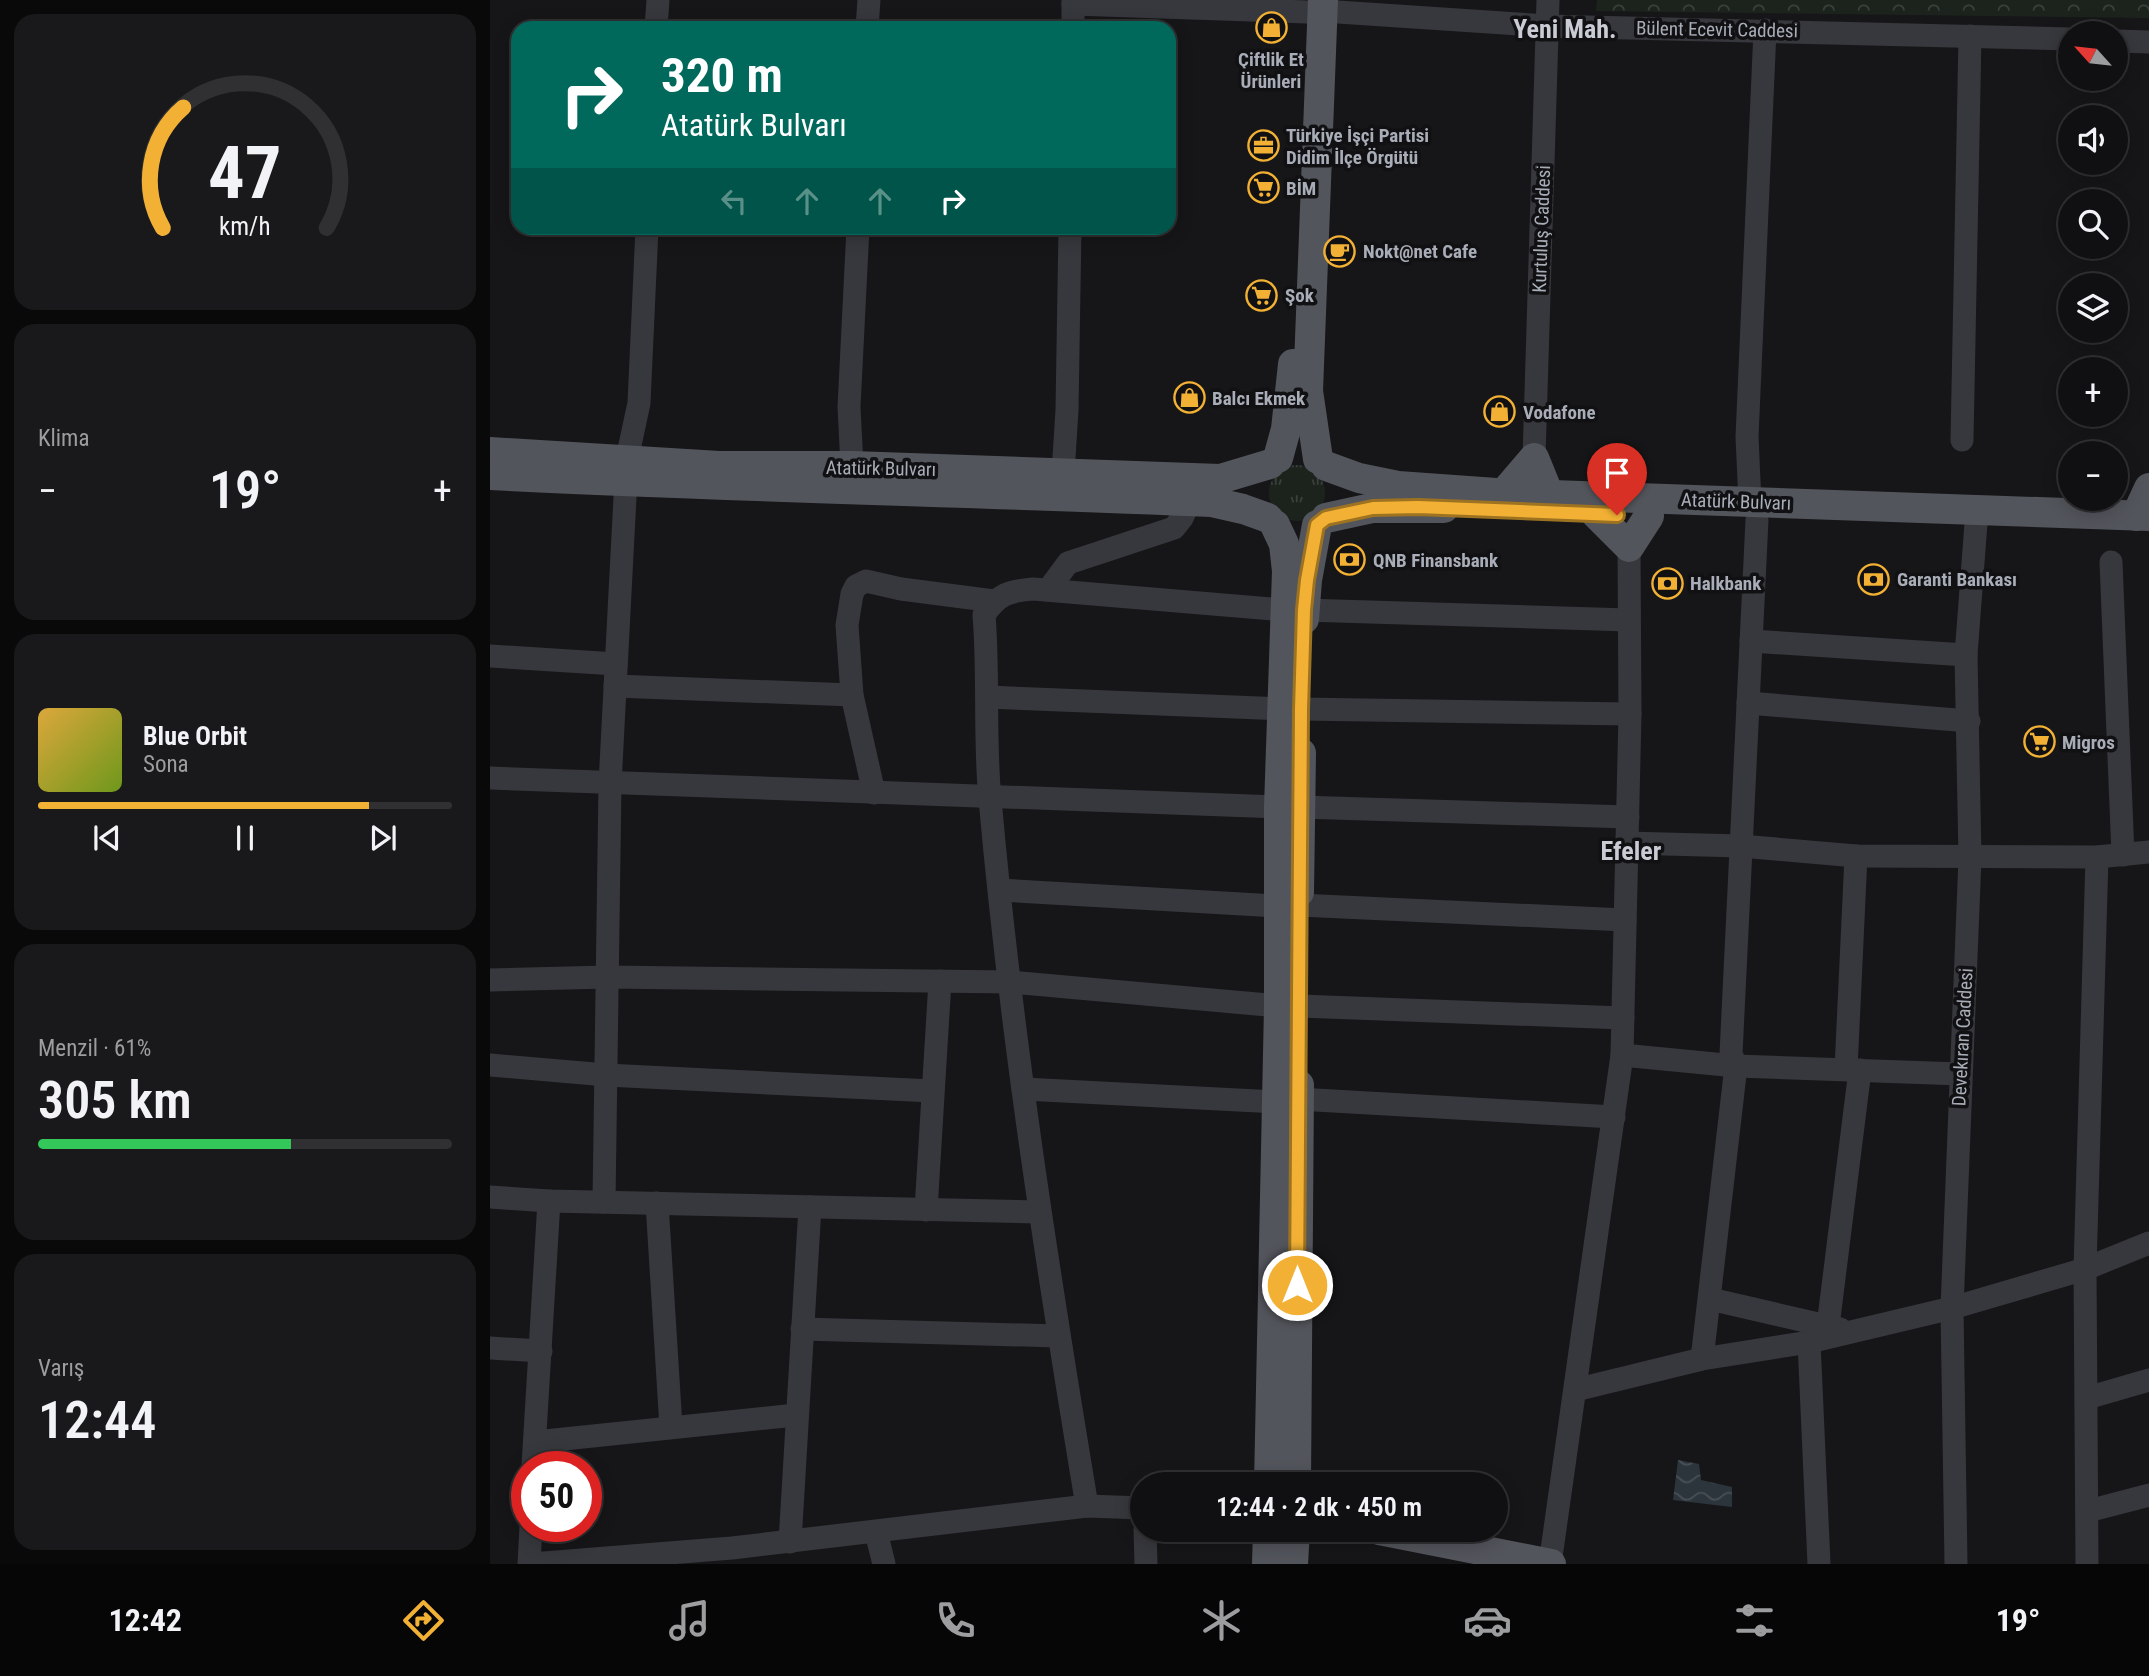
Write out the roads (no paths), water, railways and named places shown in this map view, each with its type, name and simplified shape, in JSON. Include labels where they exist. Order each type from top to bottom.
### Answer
[{"type":"main road","points":[[1294,610],[1307,580],[1322,522],[1332,508],[1335,486],[1322,463],[1308,391],[1315,6]]},
{"type":"main road","points":[[1270,1472],[1288,1101],[1294,610],[1284,544],[1259,500],[1258,491],[1264,472],[1274,461],[1286,429],[1292,390],[1315,6]]},
{"type":"main road","name":"Atatürk Bulvarı","points":[[490,452],[626,470],[1062,485],[1220,479],[1274,461]]},
{"type":"main road","points":[[1274,461],[1298,453],[1322,463]]},
{"type":"main road","points":[[1504,493],[1534,458],[1549,495]]},
{"type":"main road","name":"Atatürk Bulvarı","points":[[1322,463],[1359,478],[1398,486],[1753,511],[2145,522]]},
{"type":"main road","name":"Atatürk Bulvarı","points":[[490,475],[719,466],[852,467],[1062,485],[1230,505],[1272,521]]},
{"type":"main road","points":[[2145,522],[2149,488]]},
{"type":"main road","name":"Atatürk Bulvarı","points":[[1322,522],[1373,508],[1418,507],[1649,516],[1753,511]]},
{"type":"main road","points":[[1596,514],[1629,547],[1649,516]]},
{"type":"main road","points":[[1272,521],[1296,531],[1322,522]]},
{"type":"main road","points":[[1288,1101],[1296,1472]]},
{"type":"main road","points":[[1267,1564],[1268,1542]]},
{"type":"main road","points":[[1293,1564],[1294,1542]]},
{"type":"main road","points":[[1440,1542],[1551,1564]]},
{"type":"street","points":[[656,21],[658,0]]},
{"type":"street","points":[[868,21],[869,0]]},
{"type":"street","name":"Kurtuluş Caddesi","points":[[1534,458],[1548,0]]},
{"type":"street","points":[[1073,2],[1073,21]]},
{"type":"street","name":"Bülent Ecevit Caddesi","points":[[1073,2],[1416,9],[1547,26],[2058,39]]},
{"type":"street","points":[[1702,1359],[1736,1066],[1731,1054],[1751,640],[1753,511],[1748,437],[1765,30]]},
{"type":"street","points":[[1962,440],[1970,36]]},
{"type":"street","points":[[2128,41],[2149,42]]},
{"type":"street","points":[[604,1202],[610,784],[626,470],[639,403],[647,235]]},
{"type":"street","points":[[852,467],[849,407],[858,235]]},
{"type":"street","points":[[1062,485],[1067,410],[1070,235]]},
{"type":"street","points":[[1048,590],[1068,563],[1174,528],[1190,501]]},
{"type":"street","name":"Devekıran Caddesi","points":[[1956,1564],[1952,1308],[1970,858],[1966,655],[1977,518]]},
{"type":"street","points":[[1551,1564],[1622,1055],[1630,714],[1629,547]]},
{"type":"street","points":[[2111,562],[2123,855]]},
{"type":"street","points":[[874,793],[852,695],[847,625],[856,586],[866,581],[901,589],[994,601]]},
{"type":"street","points":[[1087,1506],[1039,1212],[989,797],[984,615],[994,601],[1013,591],[1048,590],[1294,610],[1628,621]]},
{"type":"street","points":[[1751,640],[1966,655]]},
{"type":"street","points":[[490,656],[616,675],[852,695]]},
{"type":"street","points":[[987,697],[1292,709],[1630,714]]},
{"type":"street","points":[[1748,703],[1969,721]]},
{"type":"street","points":[[490,778],[1628,817]]},
{"type":"street","points":[[1627,843],[1741,846],[1856,856],[1970,858],[2097,857],[2149,852]]},
{"type":"street","points":[[1838,1328],[1853,1069],[1856,856]]},
{"type":"street","points":[[2087,1564],[2085,1269],[2097,857]]},
{"type":"street","points":[[1000,890],[1625,920]]},
{"type":"street","points":[[490,980],[607,977],[1011,982],[1290,1006],[1623,1018]]},
{"type":"street","points":[[926,1210],[940,981]]},
{"type":"street","points":[[1622,1055],[1736,1066],[1960,1074]]},
{"type":"street","points":[[490,1065],[606,1074],[932,1091]]},
{"type":"street","points":[[1024,1089],[1614,1117]]},
{"type":"street","points":[[490,1197],[549,1201],[1039,1212]]},
{"type":"street","points":[[534,1451],[549,1201]]},
{"type":"street","points":[[657,1203],[671,1427]]},
{"type":"street","points":[[790,1542],[810,1207]]},
{"type":"street","points":[[1575,1390],[1702,1359],[1809,1342],[1838,1328],[1952,1308],[2085,1269],[2149,1243]]},
{"type":"street","points":[[1710,1299],[1838,1328]]},
{"type":"street","points":[[802,1329],[1059,1336]]},
{"type":"street","points":[[1809,1342],[1819,1564]]},
{"type":"street","points":[[490,1348],[541,1351]]},
{"type":"street","points":[[2087,1398],[2149,1380]]},
{"type":"street","points":[[535,1442],[796,1415]]},
{"type":"street","points":[[2088,1511],[2149,1495]]},
{"type":"street","points":[[531,1542],[530,1564],[734,1556],[790,1542],[1087,1506],[1130,1508]]},
{"type":"street","points":[[876,1532],[884,1564]]},
{"type":"street","points":[[1146,1542],[1146,1564]]},
{"type":"water","points":[[1678,1460],[1699,1464],[1701,1480],[1732,1487],[1732,1507],[1673,1500]]},
{"type":"place","name":"Çiftlik Et Ürünleri","points":[[1271,28]]},
{"type":"place","name":"Türkiye İşçi Partisi Didim İlçe Örgütü","points":[[1263,146]]},
{"type":"place","name":"BİM","points":[[1263,188]]},
{"type":"place","name":"Nokt@net Cafe","points":[[1340,251]]},
{"type":"place","name":"Şok","points":[[1262,295]]},
{"type":"place","name":"Balcı Ekmek","points":[[1189,398]]},
{"type":"place","name":"Vodafone","points":[[1500,412]]},
{"type":"place","name":"QNB Finansbank","points":[[1350,560]]},
{"type":"place","name":"Garanti Bankası","points":[[1874,579]]},
{"type":"place","name":"Halkbank","points":[[1667,583]]},
{"type":"place","name":"Migros","points":[[2039,742]]},
{"type":"district","name":"Yeni Mah.","points":[[1565,29]]},
{"type":"district","name":"Efeler","points":[[1631,851]]}]
